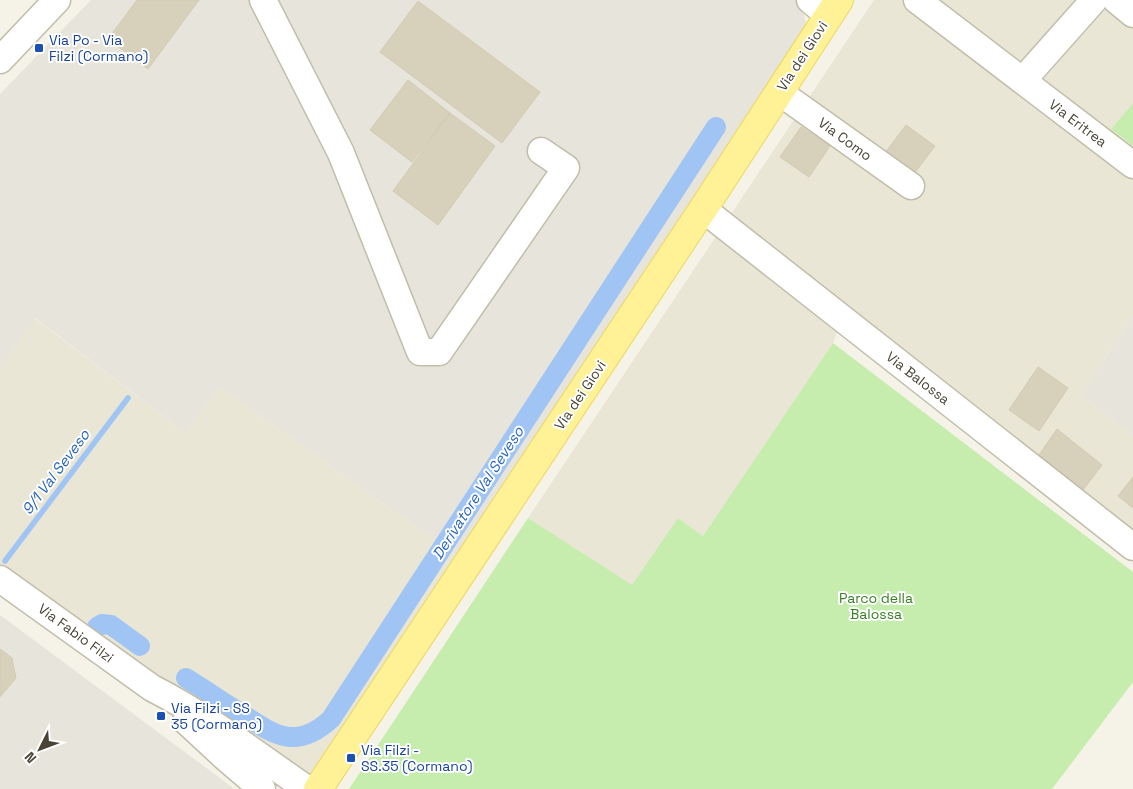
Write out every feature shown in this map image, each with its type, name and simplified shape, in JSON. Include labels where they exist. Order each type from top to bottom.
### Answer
[{"type":"main road","name":"Via dei Giovi","points":[[318,789],[779,92],[826,5]]},
{"type":"street","points":[[0,60],[58,0]]},
{"type":"street","points":[[263,0],[341,154],[420,352],[439,352],[566,168],[541,151]]},
{"type":"street","name":"Via Eritrea","points":[[917,0],[1133,165]]},
{"type":"street","points":[[1022,80],[1094,0]]},
{"type":"street","points":[[1116,0],[1133,14]]},
{"type":"street","name":"Via Como","points":[[779,92],[911,186]]},
{"type":"street","name":"Via Balossa","points":[[703,209],[1133,547]]},
{"type":"street","name":"Via Fabio Filzi","points":[[0,578],[152,688],[207,720],[307,789]]},
{"type":"street","name":"Via Fabio Filzi","points":[[152,688],[227,760],[262,789]]},
{"type":"shaded area","points":[[91,0],[800,0],[808,31],[460,558],[220,387],[186,433],[35,318],[0,368],[0,94]]},
{"type":"shaded area","points":[[874,0],[1133,0],[1133,103],[1111,129],[1133,146],[1133,316],[1081,395],[1133,436],[1133,560],[838,330],[833,343],[703,536],[678,518],[632,586],[528,518]]},
{"type":"shaded area","points":[[1133,316],[1133,436],[1081,395]]},
{"type":"shaded area","points":[[34,318],[186,433],[220,387],[460,558],[312,784],[0,573],[0,368]]},
{"type":"shaded area","points":[[0,615],[232,787],[233,789],[0,789]]},
{"type":"green space","points":[[1133,103],[1133,146],[1111,129]]},
{"type":"green space","name":"Parco della Balossa","points":[[833,343],[1133,572],[1133,682],[1052,789],[349,789],[528,518],[632,585],[678,518],[703,536]]},
{"type":"building","points":[[137,0],[199,0],[148,69],[108,39]]},
{"type":"building","points":[[418,1],[540,92],[502,143],[380,52]]},
{"type":"building","points":[[408,80],[450,113],[412,162],[370,130]]},
{"type":"building","points":[[450,113],[495,146],[438,225],[393,191]]},
{"type":"building","points":[[906,125],[935,146],[913,175],[885,153]]},
{"type":"building","points":[[801,127],[830,146],[809,177],[780,157]]},
{"type":"building","points":[[1038,367],[1068,388],[1039,431],[1009,410]]},
{"type":"building","points":[[1057,429],[1102,465],[1083,490],[1039,455]]},
{"type":"building","points":[[1133,477],[1133,508],[1118,496]]},
{"type":"building","points":[[0,649],[12,658],[16,678],[0,697]]},
{"type":"waterway","name":"Derivatore Val Seveso","points":[[186,678],[263,727],[284,736],[306,735],[331,719],[716,127]]},
{"type":"waterway","name":"9/1 Val Seveso","points":[[5,561],[128,398]]},
{"type":"waterway","name":"Derivatore Val Seveso","points":[[97,627],[102,624],[111,625],[140,646]]},
{"type":"place","name":"Via Po - Via Filzi (Cormano)","points":[[39,48]]},
{"type":"place","name":"Via Filzi - SS 35 (Cormano)","points":[[161,716]]},
{"type":"place","name":"Via Filzi - SS.35 (Cormano)","points":[[351,758]]}]
